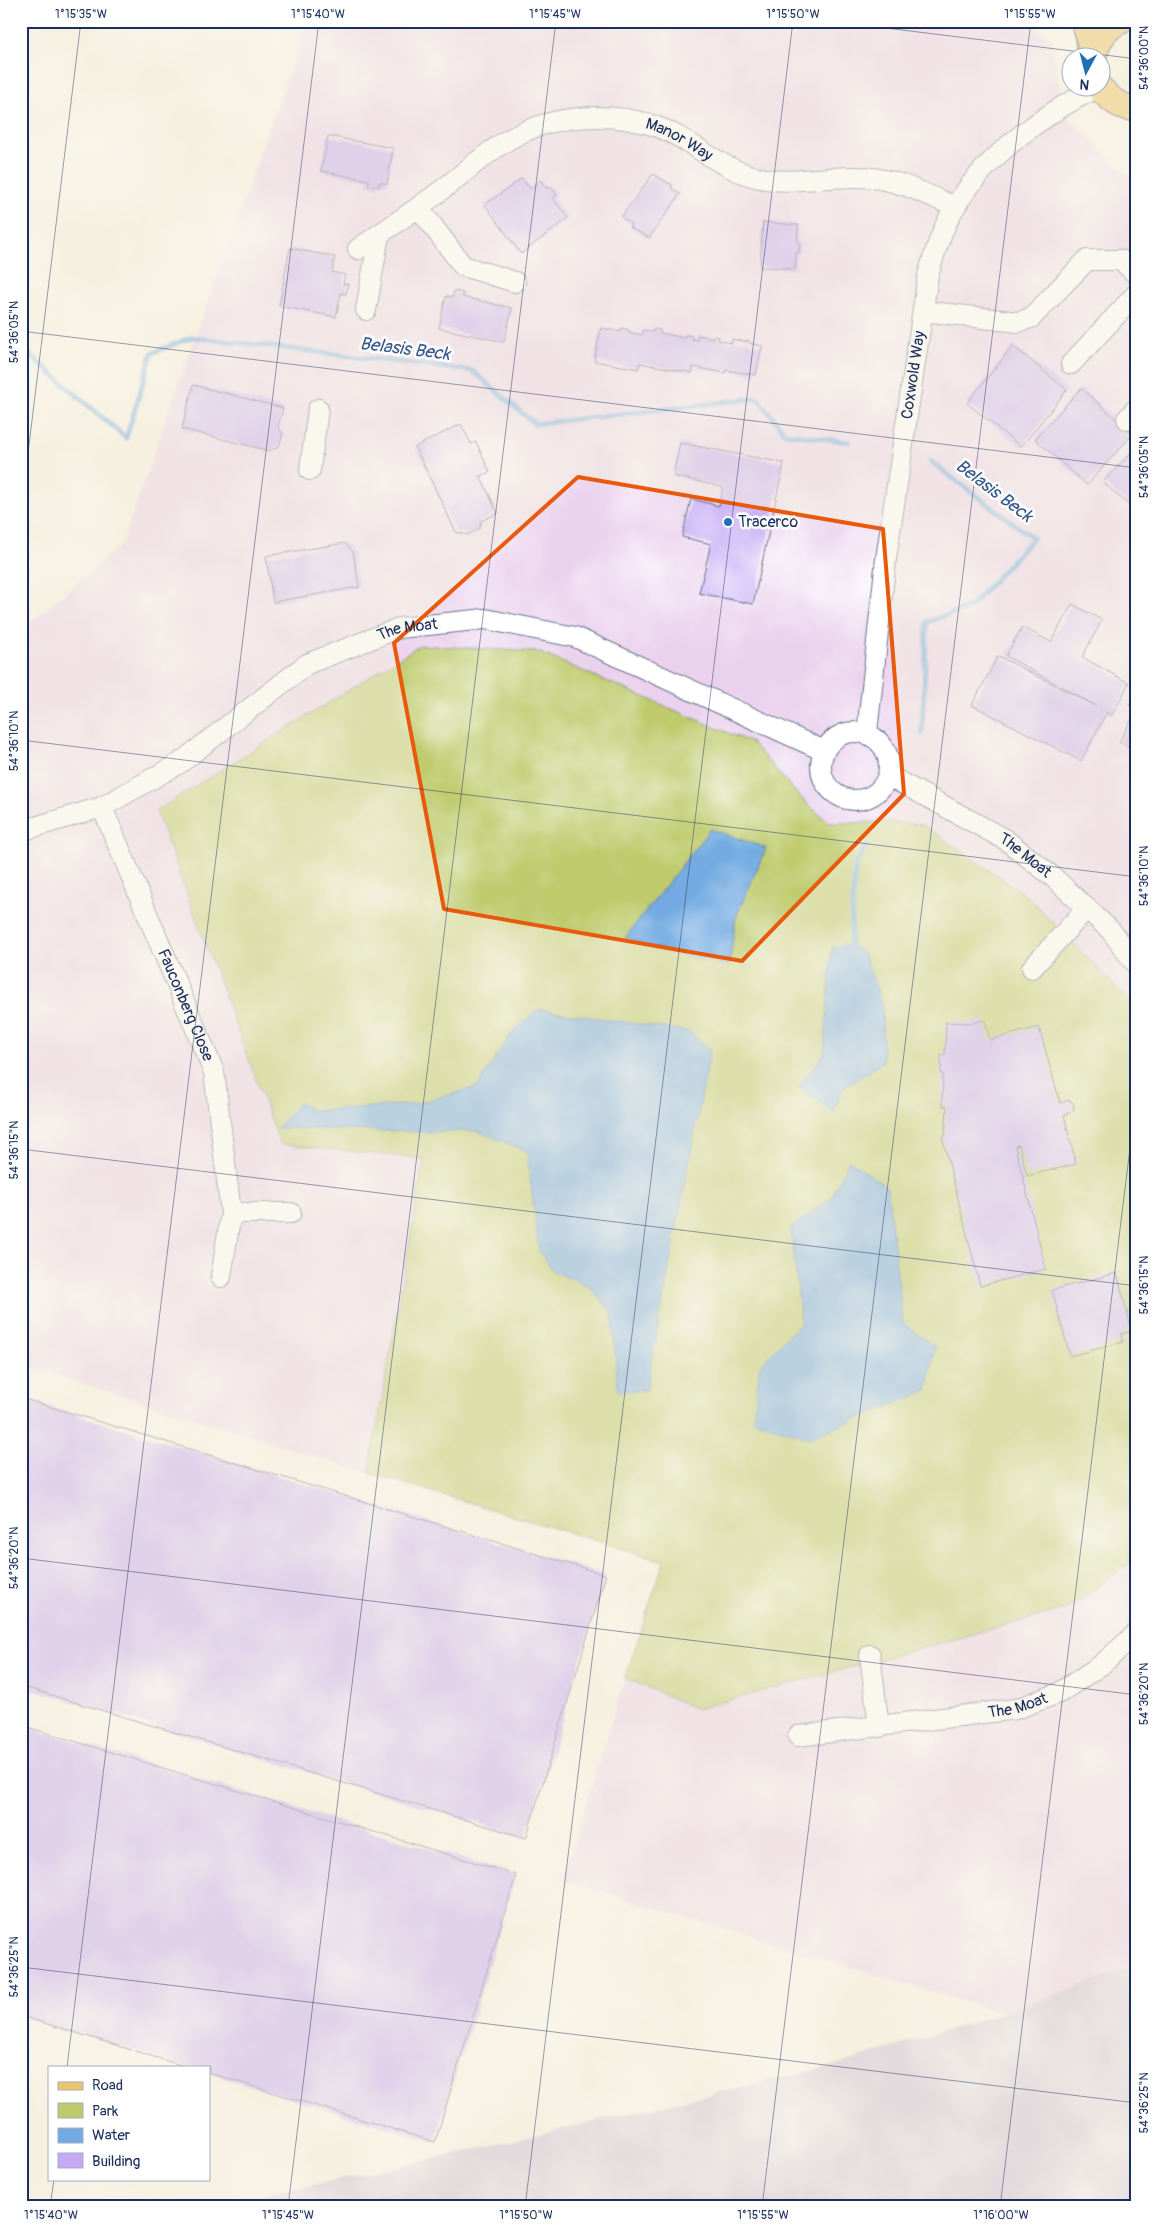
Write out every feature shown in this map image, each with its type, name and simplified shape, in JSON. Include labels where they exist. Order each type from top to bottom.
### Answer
[{"type":"main road","points":[[1083,21],[1088,32],[1090,48]]},
{"type":"main road","points":[[1095,48],[1104,32],[1121,21]]},
{"type":"main road","points":[[1110,98],[1120,105],[1135,109]]},
{"type":"street","name":"Coxwold Way","points":[[868,733],[886,559],[928,275],[936,245],[955,207],[992,160],[1040,122],[1077,98]]},
{"type":"street","name":"Manor Way","points":[[358,249],[419,208],[508,140],[531,129],[557,121],[608,117],[639,122],[675,134],[718,163],[742,174],[770,180],[859,176],[889,180],[955,207]]},
{"type":"street","points":[[419,208],[463,266],[515,282]]},
{"type":"street","points":[[366,310],[379,234]]},
{"type":"street","points":[[924,311],[1018,322],[1031,318],[1087,260],[1121,260],[1137,275]]},
{"type":"street","points":[[1071,364],[1137,293]]},
{"type":"street","points":[[310,470],[318,409]]},
{"type":"street","name":"The Moat","points":[[21,831],[102,807],[180,763],[307,664],[399,628],[484,619],[575,638],[824,751]]},
{"type":"street","points":[[851,732],[868,733],[882,743],[890,759],[889,776],[879,792],[862,800],[843,798],[828,787],[821,770],[824,751],[835,738],[851,732]]},
{"type":"street","name":"The Moat","points":[[889,776],[1006,840],[1054,877],[1111,931],[1137,966]]},
{"type":"street","name":"Fauconberg Close","points":[[102,807],[214,1072],[231,1213],[221,1277]]},
{"type":"street","points":[[1032,968],[1086,908]]},
{"type":"street","points":[[231,1213],[291,1214]]},
{"type":"street","name":"The Moat","points":[[798,1736],[1016,1709],[1059,1693],[1101,1665],[1137,1633]]},
{"type":"street","points":[[870,1655],[879,1727]]},
{"type":"highlighted area","points":[[578,477],[883,529],[904,794],[742,961],[444,909],[394,643]]},
{"type":"shaded area","points":[[307,21],[1017,21],[1052,37],[1063,113],[1137,184],[1137,1014],[1131,1002],[1026,895],[923,825],[891,822],[829,823],[799,796],[280,1143],[425,1159],[369,1473],[21,1364],[21,631],[122,544]]},
{"type":"shaded area","points":[[1137,1558],[1137,1965],[1003,2013],[563,1880],[625,1678],[697,1709],[1069,1608]]},
{"type":"shaded area","points":[[1137,1965],[1137,2207],[209,2207],[441,2157],[836,2065],[1003,2013]]},
{"type":"green space","points":[[420,645],[538,652],[752,743],[799,796],[829,823],[891,822],[923,825],[1026,895],[1131,1002],[1137,1014],[1137,1558],[1069,1608],[697,1709],[625,1678],[664,1561],[369,1473],[424,1159],[280,1144],[156,811]]},
{"type":"water","points":[[710,829],[766,848],[736,917],[729,966],[665,951],[625,938]]},
{"type":"water","points":[[850,944],[863,953],[882,1003],[883,1062],[843,1088],[833,1112],[799,1087],[824,1054],[832,948]]},
{"type":"water","points":[[538,1009],[690,1032],[710,1051],[646,1390],[618,1391],[612,1312],[588,1285],[554,1272],[539,1251],[527,1151],[477,1131],[420,1132],[277,1128],[299,1103],[313,1111],[414,1104],[477,1087],[510,1035]]},
{"type":"water","points":[[849,1160],[887,1187],[903,1323],[935,1347],[927,1391],[809,1438],[753,1420],[760,1365],[801,1323],[791,1228],[832,1197]]},
{"type":"building","points":[[328,136],[393,148],[387,184],[380,182],[379,187],[368,185],[369,180],[321,171]]},
{"type":"building","points":[[653,174],[672,185],[671,188],[680,194],[649,238],[629,227],[631,224],[621,217]]},
{"type":"building","points":[[522,178],[530,189],[540,180],[547,189],[550,186],[557,195],[553,198],[568,218],[521,254],[485,205]]},
{"type":"building","points":[[763,222],[798,225],[797,243],[800,243],[799,253],[796,253],[795,269],[760,267]]},
{"type":"building","points":[[290,248],[335,257],[332,272],[345,275],[343,284],[348,284],[346,294],[341,293],[336,317],[279,306]]},
{"type":"building","points":[[454,291],[463,293],[462,297],[512,308],[504,342],[439,328],[446,296],[453,297]]},
{"type":"building","points":[[601,328],[621,332],[621,328],[642,335],[643,330],[653,332],[654,329],[660,330],[660,333],[685,338],[685,335],[692,336],[692,339],[697,340],[698,335],[713,338],[713,336],[719,337],[718,340],[732,343],[732,339],[746,342],[746,340],[749,343],[762,346],[756,375],[726,370],[725,373],[693,367],[692,373],[640,363],[638,369],[594,361]]},
{"type":"building","points":[[1013,346],[1067,390],[1021,447],[967,403]]},
{"type":"building","points":[[193,385],[283,408],[278,427],[283,434],[279,446],[270,451],[182,429]]},
{"type":"building","points":[[1081,388],[1133,434],[1087,485],[1035,439]]},
{"type":"building","points":[[461,424],[471,444],[476,442],[490,472],[480,476],[498,513],[481,521],[480,528],[468,535],[456,532],[415,447]]},
{"type":"building","name":"Tracerco","points":[[680,443],[784,463],[753,604],[699,593],[711,544],[682,537],[691,499],[719,506],[723,487],[673,476]]},
{"type":"building","points":[[1137,447],[1137,513],[1103,482]]},
{"type":"building","points":[[345,543],[353,552],[359,587],[273,602],[266,556]]},
{"type":"building","points":[[1072,604],[1102,620],[1082,657],[1129,683],[1112,715],[1107,712],[1081,761],[972,705],[998,656],[1096,706],[1006,656],[1022,627],[1051,642]]},
{"type":"building","points":[[1137,692],[1137,709],[1129,705]]},
{"type":"building","points":[[1135,713],[1137,714],[1137,733],[1129,747],[1119,742]]},
{"type":"building","points":[[985,1020],[990,1040],[1039,1027],[1060,1103],[1069,1100],[1074,1104],[1073,1111],[1064,1115],[1076,1164],[1027,1176],[1019,1145],[1015,1146],[1046,1269],[980,1286],[942,1136],[945,1136],[947,1106],[942,1106],[943,1074],[941,1074],[941,1055],[945,1055],[946,1022],[971,1023]]},
{"type":"building","points":[[1117,1273],[1132,1331],[1121,1334],[1123,1342],[1070,1356],[1052,1290]]},
{"type":"building","points":[[21,1398],[606,1575],[526,1838],[21,1686]]},
{"type":"building","points":[[21,1725],[516,1875],[435,2142],[210,2073],[210,2066],[184,2066],[21,2016]]},
{"type":"waterway","name":"Belasis Beck","points":[[21,347],[126,438],[152,353],[192,337],[473,371],[535,424],[758,398],[785,433],[849,442]]},
{"type":"waterway","name":"Belasis Beck","points":[[922,733],[927,622],[970,607],[1033,538],[930,461]]},
{"type":"waterway","name":"Belasis Beck","points":[[850,944],[855,866],[866,846]]},
{"type":"place","name":"Tracerco","points":[[728,522]]}]
